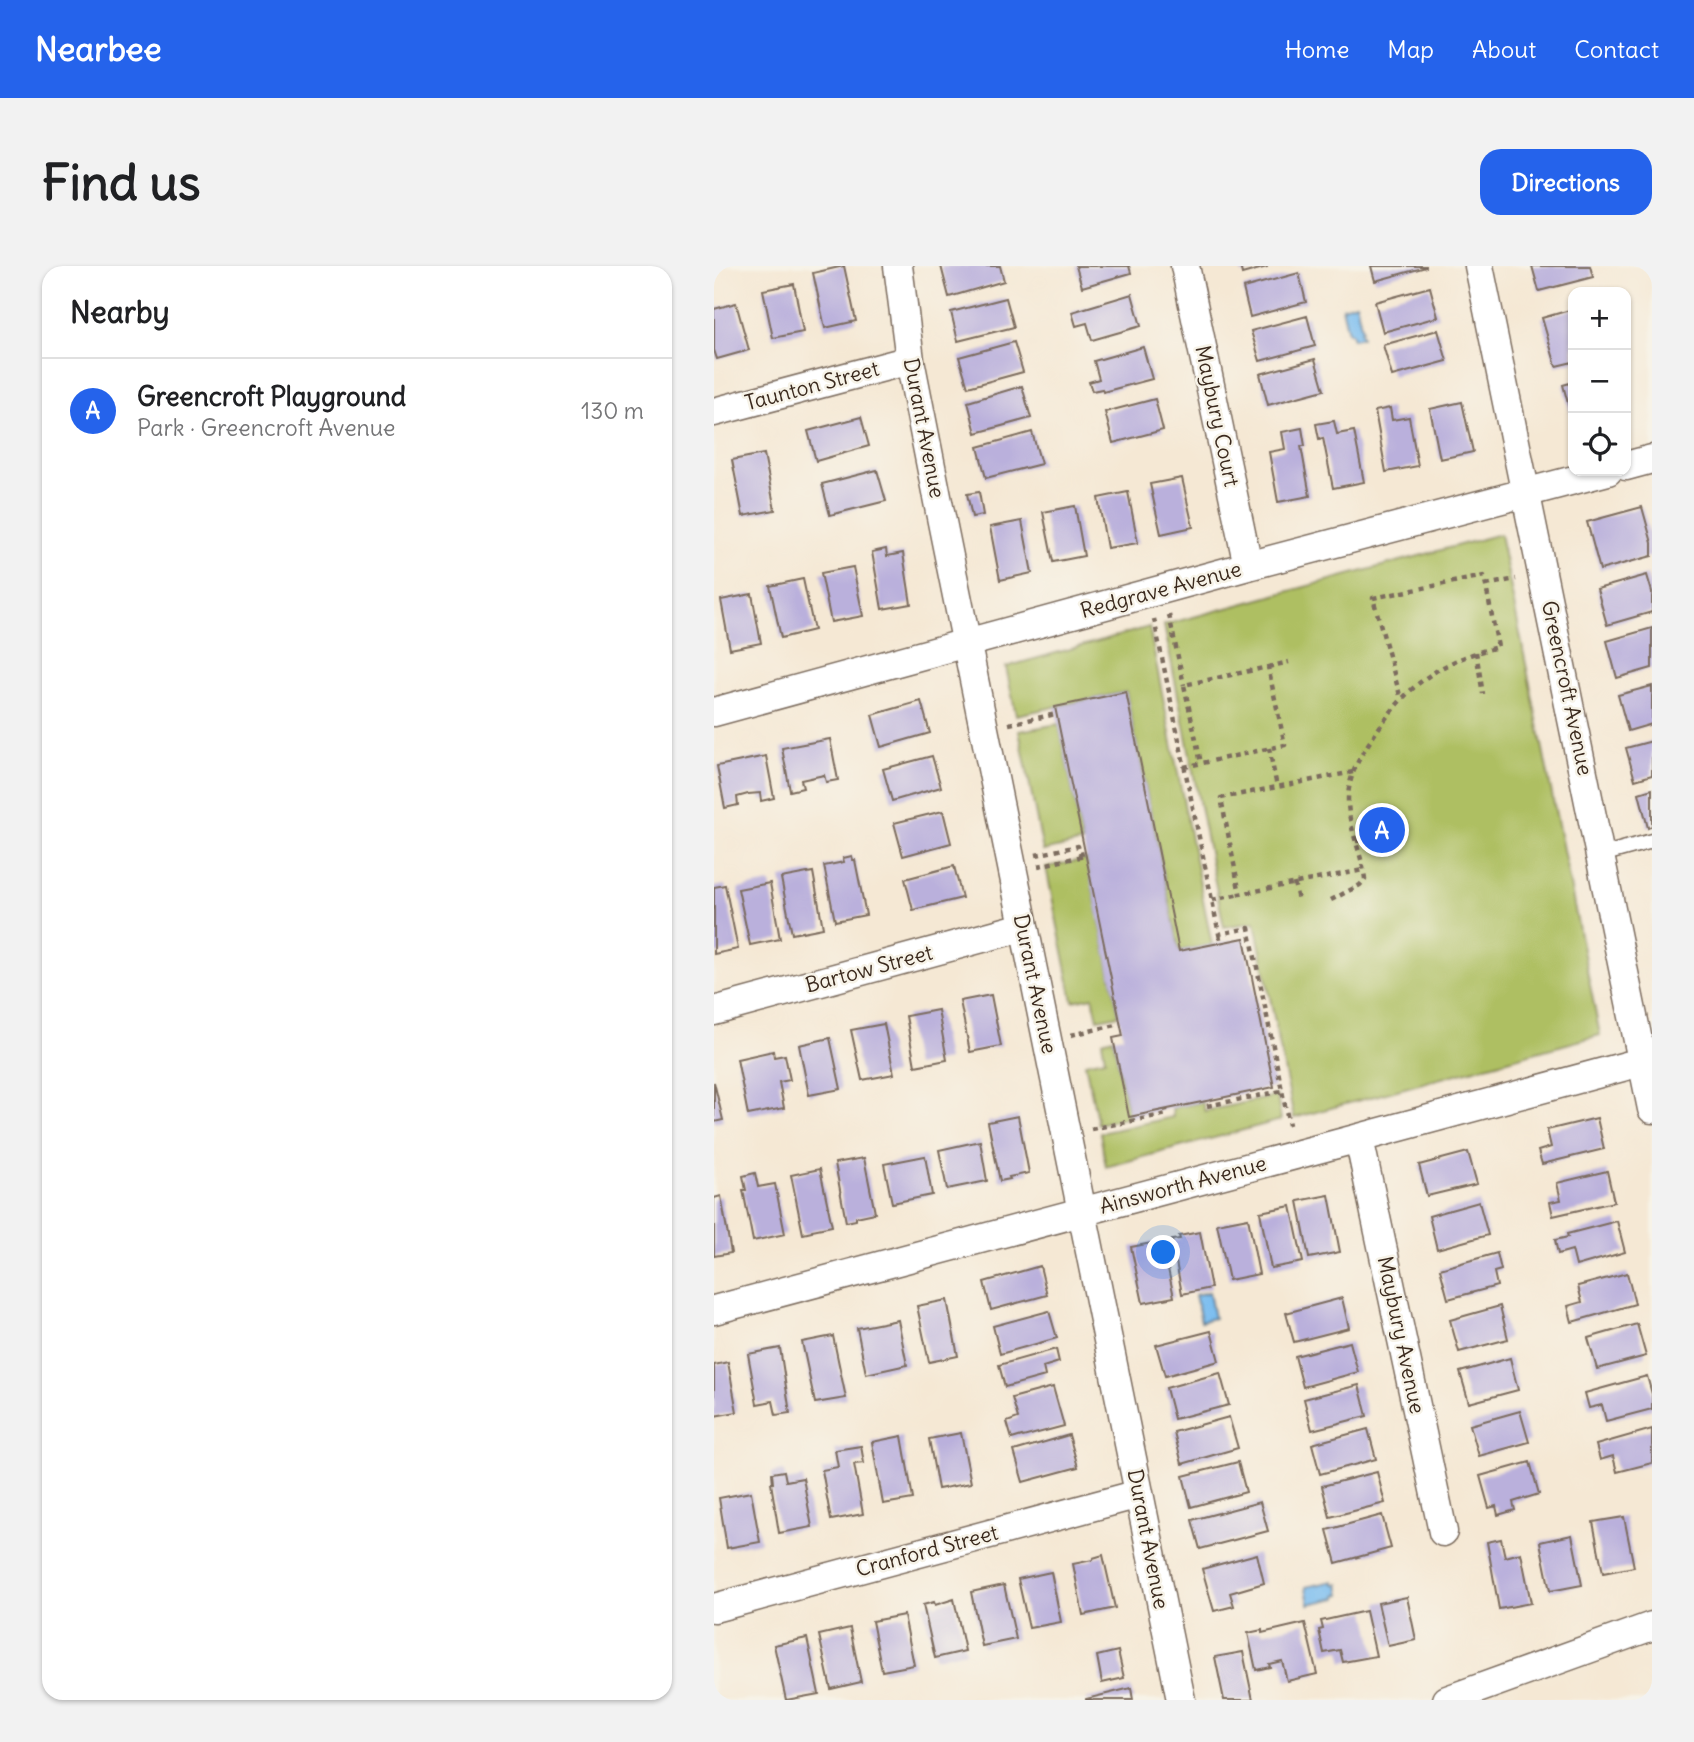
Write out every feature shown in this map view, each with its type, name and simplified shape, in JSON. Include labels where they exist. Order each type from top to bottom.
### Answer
[{"type":"street","name":"Durant Avenue","points":[[898,266],[910,360],[1181,1700]]},
{"type":"street","name":"Maybury Court","points":[[1185,266],[1248,566]]},
{"type":"street","name":"Greencroft Avenue","points":[[1479,266],[1601,855],[1647,1060],[1652,1109]]},
{"type":"street","name":"Taunton Street","points":[[714,412],[910,360]]},
{"type":"street","points":[[1631,465],[1652,459]]},
{"type":"street","name":"Redgrave Avenue","points":[[714,712],[1590,476]]},
{"type":"street","name":"Bartow Street","points":[[714,1011],[1023,927]]},
{"type":"street","name":"Ainsworth Avenue","points":[[714,1310],[1647,1060]]},
{"type":"street","name":"Maybury Avenue","points":[[1359,1138],[1443,1532]]},
{"type":"street","name":"Cranford Street","points":[[714,1608],[1139,1494]]},
{"type":"street","points":[[1460,1698],[1652,1626]]},
{"type":"lane","points":[[1601,855],[1652,841]]},
{"type":"path","points":[[1331,900],[1360,885],[1364,879],[1348,800],[1353,772],[1371,740],[1394,706],[1431,674],[1476,652],[1498,647],[1484,576],[1373,598],[1401,699]]},
{"type":"path","points":[[1486,585],[1516,579]]},
{"type":"path","points":[[1169,615],[1201,763]]},
{"type":"path","points":[[1154,619],[1220,943]]},
{"type":"path","points":[[1476,652],[1483,694]]},
{"type":"path","points":[[1184,685],[1289,662]]},
{"type":"path","points":[[1184,766],[1285,744],[1268,667]]},
{"type":"path","points":[[1009,724],[1056,714]]},
{"type":"path","points":[[1269,748],[1277,787]]},
{"type":"path","points":[[1240,894],[1222,798],[1353,772]]},
{"type":"path","points":[[1356,841],[1385,838]]},
{"type":"path","points":[[1035,855],[1078,846],[1080,854],[1086,854],[1037,866]]},
{"type":"path","points":[[1212,900],[1363,870]]},
{"type":"path","points":[[1294,883],[1298,900]]},
{"type":"path","points":[[1219,934],[1249,928],[1289,1125]]},
{"type":"path","points":[[1071,1035],[1121,1024]]},
{"type":"path","points":[[1207,1106],[1250,1095],[1282,1091]]},
{"type":"path","points":[[1090,1129],[1167,1114],[1166,1110]]},
{"type":"green space","points":[[1500,534],[1600,1035],[1294,1118],[1255,922],[1224,927],[1164,625]]},
{"type":"green space","points":[[1149,627],[1212,945],[1179,951],[1126,692],[1016,715],[1006,667]]},
{"type":"green space","points":[[1059,724],[1083,842],[1043,851],[1019,731]]},
{"type":"green space","points":[[1087,859],[1119,1015],[1098,1019],[1093,997],[1073,1001],[1046,867]]},
{"type":"green space","points":[[1113,1038],[1129,1117],[1098,1124],[1085,1063],[1105,1059],[1102,1041]]},
{"type":"green space","points":[[1277,1096],[1281,1120],[1106,1167],[1100,1133],[1173,1117],[1172,1108],[1202,1102],[1205,1111]]},
{"type":"water","points":[[1356,303],[1362,337],[1353,339],[1351,333],[1348,333],[1342,307]]},
{"type":"water","points":[[1209,1292],[1214,1318],[1201,1321],[1195,1295]]},
{"type":"water","points":[[1334,1581],[1334,1584],[1339,1584],[1341,1594],[1337,1595],[1337,1598],[1309,1604],[1306,1587]]},
{"type":"building","points":[[844,266],[856,321],[825,328],[813,273]]},
{"type":"building","points":[[941,266],[1000,266],[1004,281],[949,297]]},
{"type":"building","points":[[1076,266],[1129,266],[1131,273],[1082,287]]},
{"type":"building","points":[[1240,266],[1267,266],[1267,267],[1242,274]]},
{"type":"building","points":[[1371,266],[1426,266],[1426,267],[1375,281]]},
{"type":"building","points":[[1532,266],[1590,266],[1593,277],[1539,291]]},
{"type":"building","points":[[1299,273],[1306,302],[1250,317],[1243,288]]},
{"type":"building","points":[[794,284],[803,332],[773,338],[763,290]]},
{"type":"building","points":[[1430,287],[1438,317],[1383,332],[1375,302]]},
{"type":"building","points":[[1132,294],[1141,326],[1092,340],[1087,323],[1076,326],[1072,312]]},
{"type":"building","points":[[1006,298],[1014,327],[958,341],[951,312]]},
{"type":"building","points":[[736,303],[749,350],[717,359],[714,350],[714,309]]},
{"type":"building","points":[[1568,310],[1568,363],[1556,366],[1542,318]]},
{"type":"building","points":[[1307,316],[1315,346],[1260,361],[1251,331]]},
{"type":"building","points":[[1438,330],[1447,361],[1392,376],[1383,345]]},
{"type":"building","points":[[1014,342],[1023,372],[968,387],[959,357]]},
{"type":"building","points":[[1143,347],[1152,379],[1103,392],[1102,389],[1092,391],[1089,382],[1099,379],[1094,361]]},
{"type":"building","points":[[1315,359],[1324,390],[1268,405],[1260,374]]},
{"type":"building","points":[[1568,384],[1568,403],[1563,385]]},
{"type":"building","points":[[1022,386],[1031,418],[976,433],[968,402]]},
{"type":"building","points":[[1155,399],[1163,430],[1113,443],[1105,412]]},
{"type":"building","points":[[1462,402],[1473,452],[1440,459],[1430,409]]},
{"type":"building","points":[[1390,408],[1392,420],[1409,417],[1418,466],[1386,472],[1375,411]]},
{"type":"building","points":[[861,417],[869,446],[816,461],[808,431]]},
{"type":"building","points":[[1334,421],[1337,434],[1354,431],[1364,482],[1333,488],[1323,438],[1319,439],[1316,424]]},
{"type":"building","points":[[1302,428],[1305,446],[1301,446],[1310,496],[1278,502],[1269,452],[1285,449],[1282,432]]},
{"type":"building","points":[[1032,432],[1041,464],[986,478],[978,447]]},
{"type":"building","points":[[764,454],[775,510],[743,516],[732,460]]},
{"type":"building","points":[[877,470],[886,501],[830,515],[822,484]]},
{"type":"building","points":[[1182,478],[1193,527],[1161,534],[1150,484]]},
{"type":"building","points":[[979,492],[983,515],[972,517],[967,494]]},
{"type":"building","points":[[1128,492],[1138,543],[1107,548],[1098,498]]},
{"type":"building","points":[[1075,506],[1084,556],[1053,562],[1043,512]]},
{"type":"building","points":[[1642,507],[1652,543],[1652,556],[1600,570],[1587,522]]},
{"type":"building","points":[[1022,521],[1032,573],[1000,580],[990,527]]},
{"type":"building","points":[[886,549],[887,556],[903,553],[911,604],[882,609],[872,552]]},
{"type":"building","points":[[853,567],[863,616],[831,622],[821,573]]},
{"type":"building","points":[[1647,575],[1652,592],[1652,612],[1607,625],[1597,589]]},
{"type":"building","points":[[803,579],[814,630],[781,638],[770,586]]},
{"type":"building","points":[[752,594],[761,643],[730,649],[721,600]]},
{"type":"building","points":[[1652,628],[1652,668],[1617,678],[1607,641]]},
{"type":"building","points":[[1652,686],[1652,724],[1628,731],[1618,695]]},
{"type":"building","points":[[1126,692],[1179,951],[1244,938],[1274,1087],[1129,1117],[1113,1038],[1123,1036],[1055,707]]},
{"type":"building","points":[[921,701],[930,733],[881,747],[872,715]]},
{"type":"building","points":[[830,739],[838,780],[826,782],[824,775],[801,780],[803,788],[790,791],[782,748]]},
{"type":"building","points":[[1652,741],[1652,775],[1635,780],[1626,748]]},
{"type":"building","points":[[766,756],[774,798],[761,801],[760,793],[748,794],[737,797],[738,805],[725,808],[717,766]]},
{"type":"building","points":[[932,756],[941,787],[892,801],[883,769]]},
{"type":"building","points":[[1652,789],[1652,826],[1648,828],[1639,793]]},
{"type":"building","points":[[943,811],[951,843],[903,856],[894,823]]},
{"type":"building","points":[[852,856],[866,915],[835,921],[824,866],[844,862],[843,858]]},
{"type":"building","points":[[954,866],[962,898],[913,910],[905,879]]},
{"type":"building","points":[[813,872],[823,928],[792,934],[781,878]]},
{"type":"building","points":[[770,883],[780,939],[750,945],[738,889]]},
{"type":"building","points":[[725,885],[738,949],[714,954],[714,887]]},
{"type":"building","points":[[991,995],[1001,1046],[970,1052],[960,1001]]},
{"type":"building","points":[[938,1010],[947,1060],[915,1066],[906,1016]]},
{"type":"building","points":[[884,1024],[894,1074],[862,1080],[851,1030]]},
{"type":"building","points":[[830,1038],[841,1089],[809,1095],[799,1045]]},
{"type":"building","points":[[773,1051],[774,1057],[785,1055],[790,1080],[779,1082],[784,1108],[748,1115],[737,1059]]},
{"type":"building","points":[[714,1082],[723,1120],[714,1122]]},
{"type":"building","points":[[1018,1116],[1029,1173],[1000,1181],[988,1122]]},
{"type":"building","points":[[1597,1118],[1604,1149],[1542,1164],[1538,1151],[1551,1147],[1547,1130]]},
{"type":"building","points":[[980,1141],[987,1181],[947,1189],[939,1150]]},
{"type":"building","points":[[1468,1152],[1477,1184],[1427,1196],[1419,1165]]},
{"type":"building","points":[[925,1156],[932,1195],[892,1203],[884,1164]]},
{"type":"building","points":[[864,1158],[875,1213],[846,1222],[835,1163]]},
{"type":"building","points":[[820,1169],[832,1226],[803,1234],[791,1175]]},
{"type":"building","points":[[1607,1171],[1614,1202],[1553,1216],[1550,1202],[1561,1200],[1557,1183]]},
{"type":"building","points":[[755,1173],[758,1187],[775,1184],[785,1234],[753,1241],[743,1190],[746,1190],[743,1176]]},
{"type":"building","points":[[1329,1195],[1340,1252],[1309,1258],[1298,1201]]},
{"type":"building","points":[[721,1196],[731,1253],[714,1256],[714,1198]]},
{"type":"building","points":[[1479,1202],[1488,1235],[1437,1249],[1429,1216]]},
{"type":"building","points":[[1291,1206],[1303,1262],[1271,1268],[1260,1212]]},
{"type":"building","points":[[1248,1218],[1259,1274],[1229,1280],[1217,1224]]},
{"type":"building","points":[[1617,1221],[1625,1252],[1576,1266],[1572,1250],[1558,1254],[1555,1240],[1568,1237],[1567,1234]]},
{"type":"building","points":[[1200,1232],[1211,1288],[1182,1294],[1172,1240]]},
{"type":"building","points":[[1162,1241],[1174,1297],[1143,1303],[1131,1247]]},
{"type":"building","points":[[1497,1253],[1501,1270],[1494,1272],[1497,1286],[1448,1299],[1440,1269]]},
{"type":"building","points":[[1040,1266],[1047,1295],[991,1310],[984,1282]]},
{"type":"building","points":[[1627,1273],[1635,1304],[1572,1322],[1568,1306],[1582,1302],[1578,1286]]},
{"type":"building","points":[[1342,1298],[1349,1328],[1294,1342],[1286,1313]]},
{"type":"building","points":[[947,1300],[958,1356],[929,1362],[917,1306]]},
{"type":"building","points":[[1500,1306],[1508,1339],[1459,1352],[1450,1320]]},
{"type":"building","points":[[1049,1311],[1057,1338],[1000,1354],[993,1326]]},
{"type":"building","points":[[898,1320],[907,1365],[866,1374],[857,1328]]},
{"type":"building","points":[[1637,1324],[1646,1356],[1597,1369],[1588,1338]]},
{"type":"building","points":[[1211,1331],[1219,1361],[1165,1376],[1156,1345]]},
{"type":"building","points":[[833,1336],[846,1398],[815,1403],[802,1342]]},
{"type":"building","points":[[1350,1342],[1358,1372],[1303,1387],[1295,1356]]},
{"type":"building","points":[[780,1348],[790,1413],[776,1415],[773,1401],[757,1404],[748,1354]]},
{"type":"building","points":[[1056,1349],[1059,1362],[1043,1367],[1045,1376],[1005,1387],[999,1365]]},
{"type":"building","points":[[1510,1358],[1518,1390],[1469,1403],[1460,1372]]},
{"type":"building","points":[[728,1362],[737,1412],[714,1416],[714,1365]]},
{"type":"building","points":[[1220,1373],[1229,1405],[1174,1419],[1166,1388]]},
{"type":"building","points":[[1647,1376],[1652,1394],[1652,1409],[1606,1421],[1602,1405],[1589,1408],[1585,1393]]},
{"type":"building","points":[[1359,1385],[1367,1416],[1312,1430],[1304,1399]]},
{"type":"building","points":[[1053,1387],[1064,1426],[1012,1439],[1007,1422],[1018,1418],[1012,1398]]},
{"type":"building","points":[[1520,1411],[1529,1442],[1479,1456],[1470,1425]]},
{"type":"building","points":[[1229,1417],[1238,1448],[1182,1464],[1174,1432]]},
{"type":"building","points":[[1368,1429],[1376,1459],[1320,1474],[1312,1444]]},
{"type":"building","points":[[1652,1429],[1652,1463],[1617,1472],[1613,1456],[1600,1460],[1596,1445]]},
{"type":"building","points":[[961,1433],[971,1483],[938,1489],[929,1439]]},
{"type":"building","points":[[1069,1435],[1078,1467],[1023,1482],[1014,1451]]},
{"type":"building","points":[[902,1436],[913,1499],[883,1504],[872,1442]]},
{"type":"building","points":[[861,1446],[864,1463],[854,1464],[863,1514],[831,1520],[822,1470],[838,1467],[835,1450]]},
{"type":"building","points":[[1238,1462],[1246,1492],[1191,1507],[1183,1476]]},
{"type":"building","points":[[1530,1462],[1539,1494],[1513,1502],[1515,1510],[1498,1515],[1496,1506],[1489,1508],[1480,1476]]},
{"type":"building","points":[[784,1471],[786,1481],[803,1478],[812,1527],[779,1533],[771,1483],[772,1473]]},
{"type":"building","points":[[1377,1472],[1385,1503],[1330,1517],[1322,1486]]},
{"type":"building","points":[[751,1492],[760,1542],[727,1548],[719,1498]]},
{"type":"building","points":[[1260,1502],[1268,1531],[1200,1549],[1192,1520]]},
{"type":"building","points":[[1382,1515],[1391,1548],[1336,1563],[1327,1530]]},
{"type":"building","points":[[1624,1517],[1634,1567],[1603,1573],[1593,1522]]},
{"type":"building","points":[[1572,1535],[1582,1585],[1550,1591],[1540,1542]]},
{"type":"building","points":[[1501,1539],[1505,1557],[1521,1553],[1531,1603],[1499,1609],[1487,1542]]},
{"type":"building","points":[[1257,1554],[1264,1583],[1230,1593],[1234,1606],[1214,1611],[1202,1569]]},
{"type":"building","points":[[1103,1555],[1115,1608],[1083,1615],[1073,1564]]},
{"type":"building","points":[[1051,1572],[1061,1622],[1029,1628],[1018,1579]]},
{"type":"building","points":[[1004,1585],[1016,1639],[982,1646],[971,1592]]},
{"type":"building","points":[[1407,1597],[1416,1640],[1388,1646],[1378,1603]]},
{"type":"building","points":[[954,1599],[965,1651],[935,1658],[923,1605],[934,1602],[935,1605]]},
{"type":"building","points":[[1366,1611],[1376,1656],[1343,1662],[1340,1650],[1324,1653],[1319,1630],[1323,1629],[1321,1621]]},
{"type":"building","points":[[904,1615],[914,1665],[882,1671],[872,1621]]},
{"type":"building","points":[[1305,1623],[1317,1674],[1287,1681],[1282,1661],[1256,1670],[1248,1633],[1262,1630],[1262,1633]]},
{"type":"building","points":[[850,1628],[861,1682],[831,1689],[819,1635]]},
{"type":"building","points":[[807,1638],[819,1694],[786,1700],[774,1645]]},
{"type":"building","points":[[1118,1651],[1124,1678],[1102,1683],[1097,1656]]},
{"type":"building","points":[[1243,1652],[1253,1700],[1224,1700],[1215,1657]]},
{"type":"building","points":[[1131,1688],[1133,1700],[1086,1700],[1086,1699]]},
{"type":"place","name":"Greencroft Playground","points":[[1382,830]]}]
